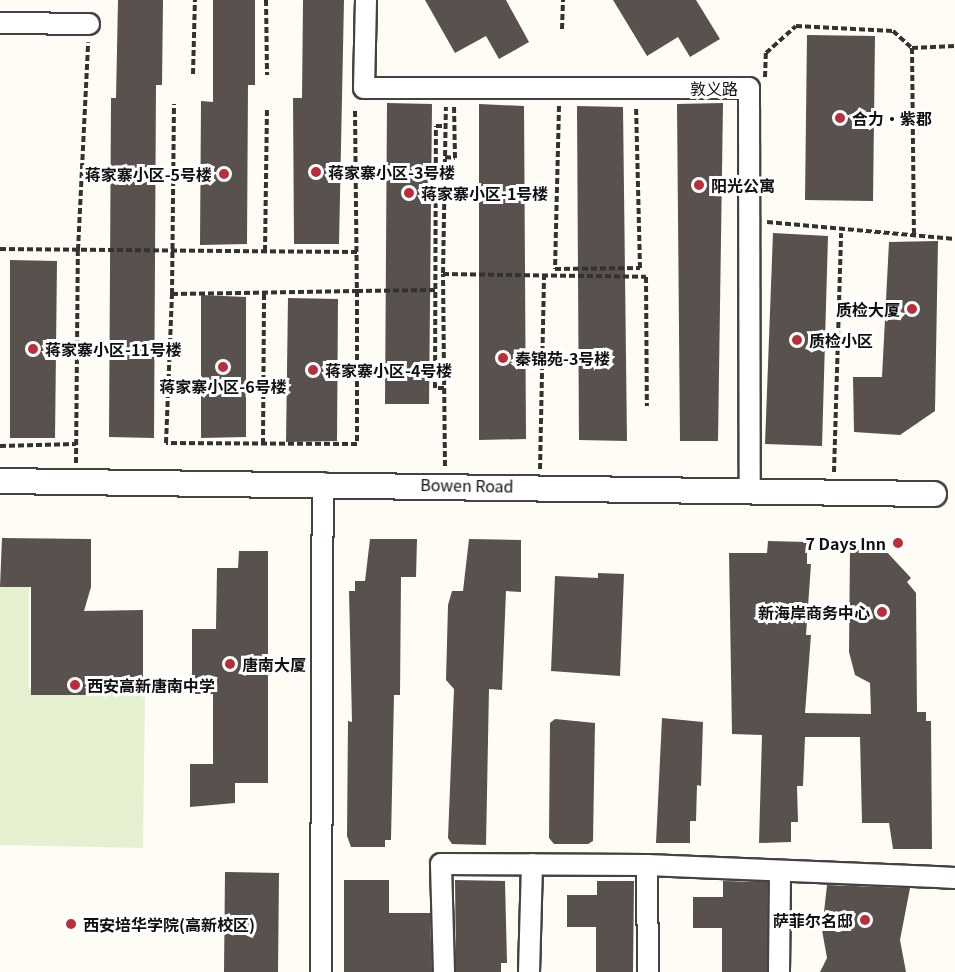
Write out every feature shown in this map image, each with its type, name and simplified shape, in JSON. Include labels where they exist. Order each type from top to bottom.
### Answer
[{"type":"street","name":"敦义路","points":[[366,0],[364,88],[749,88],[750,490]]},
{"type":"street","points":[[0,23],[89,24]]},
{"type":"street","name":"Bowen Road","points":[[0,481],[540,486],[934,494]]},
{"type":"street","points":[[321,972],[323,483]]},
{"type":"street","points":[[444,972],[441,864],[647,865],[955,878]]},
{"type":"street","points":[[529,972],[532,864]]},
{"type":"street","points":[[647,865],[648,972]]},
{"type":"street","points":[[779,972],[780,872]]},
{"type":"path","points":[[193,74],[195,0]]},
{"type":"path","points":[[266,0],[267,75]]},
{"type":"path","points":[[561,29],[563,0]]},
{"type":"path","points":[[75,482],[78,250],[89,24]]},
{"type":"path","points":[[765,87],[766,53],[796,26],[893,31],[912,48],[955,46]]},
{"type":"path","points":[[912,48],[914,235]]},
{"type":"path","points":[[446,485],[443,274],[447,88]]},
{"type":"path","points":[[446,157],[455,158],[454,100],[466,100]]},
{"type":"path","points":[[548,102],[570,102]]},
{"type":"path","points":[[559,102],[555,269],[640,268],[636,103],[625,103]]},
{"type":"path","points":[[174,104],[172,294],[166,443],[357,444],[355,111]]},
{"type":"path","points":[[265,251],[267,107]]},
{"type":"path","points":[[444,388],[435,388],[436,126],[446,126]]},
{"type":"path","points":[[763,210],[763,222],[841,233],[914,235],[955,239]]},
{"type":"path","points":[[834,492],[841,233]]},
{"type":"path","points":[[0,249],[357,252]]},
{"type":"path","points":[[443,274],[646,277],[647,406]]},
{"type":"path","points":[[540,486],[544,275]]},
{"type":"path","points":[[172,294],[435,290]]},
{"type":"path","points":[[263,444],[264,292]]},
{"type":"path","points":[[0,446],[76,444]]},
{"type":"green space","points":[[0,587],[29,587],[29,688],[145,691],[143,848],[0,845]]},
{"type":"building","points":[[118,0],[163,0],[162,85],[156,85],[154,438],[109,437],[111,98],[116,98]]},
{"type":"building","name":"蒋家寨小区-5号楼","points":[[213,0],[255,0],[255,85],[248,85],[247,244],[200,245],[201,101],[213,102]]},
{"type":"building","name":"蒋家寨小区-3号楼","points":[[303,0],[344,0],[339,244],[294,244],[293,98],[302,98]]},
{"type":"building","points":[[425,0],[506,0],[529,42],[499,59],[486,36],[455,53]]},
{"type":"building","points":[[613,0],[696,0],[720,39],[690,57],[678,37],[647,56]]},
{"type":"building","name":"合力·紫郡","points":[[807,35],[875,36],[873,201],[805,200]]},
{"type":"building","points":[[387,103],[432,104],[429,404],[385,404]]},
{"type":"building","points":[[723,103],[718,441],[680,441],[677,104]]},
{"type":"building","points":[[479,104],[524,106],[526,439],[479,440]]},
{"type":"building","points":[[577,106],[623,107],[627,441],[579,440]]},
{"type":"building","name":"质检小区","points":[[773,233],[828,236],[822,446],[765,444]]},
{"type":"building","name":"质检大厦","points":[[938,241],[935,411],[900,435],[854,432],[853,377],[882,377],[889,242]]},
{"type":"building","name":"蒋家寨小区-11号楼","points":[[10,260],[57,261],[55,438],[10,438]]},
{"type":"building","name":"蒋家寨小区-6号楼","points":[[201,295],[246,297],[246,437],[201,438]]},
{"type":"building","name":"蒋家寨小区-4号楼","points":[[288,298],[338,299],[337,441],[286,442]]},
{"type":"building","points":[[2,538],[91,539],[91,587],[84,611],[143,610],[143,695],[31,695],[31,587],[0,587]]},
{"type":"building","points":[[370,539],[417,539],[416,577],[401,577],[400,695],[394,695],[391,840],[385,840],[385,847],[351,847],[347,836],[348,721],[352,722],[349,591],[355,591],[355,581],[365,581]]},
{"type":"building","points":[[469,539],[521,540],[521,592],[506,591],[502,690],[489,689],[486,845],[452,844],[448,838],[454,689],[446,680],[448,605],[452,591],[463,591]]},
{"type":"building","points":[[768,541],[807,542],[807,564],[811,564],[806,635],[811,635],[805,713],[871,714],[870,683],[855,675],[849,652],[850,549],[885,550],[911,578],[907,582],[916,593],[917,712],[926,712],[926,721],[931,721],[932,849],[893,849],[889,823],[862,823],[860,737],[805,737],[803,786],[797,786],[798,822],[791,822],[791,842],[759,843],[762,735],[732,734],[729,553],[767,553]]},
{"type":"building","name":"唐南大厦","points":[[239,551],[268,551],[268,783],[235,783],[235,803],[190,807],[190,764],[213,764],[213,694],[192,694],[192,629],[216,629],[217,568],[238,568]]},
{"type":"building","points":[[598,573],[624,574],[620,676],[551,671],[555,576],[598,578]]},
{"type":"building","points":[[662,718],[703,722],[701,786],[697,785],[696,821],[690,821],[690,843],[656,843]]},
{"type":"building","points":[[555,719],[595,723],[593,841],[588,844],[554,844],[549,838],[550,723]]},
{"type":"building","points":[[225,872],[279,873],[278,972],[224,972]]},
{"type":"building","points":[[344,880],[389,880],[389,913],[430,913],[432,972],[344,972]]},
{"type":"building","points":[[455,880],[505,881],[507,963],[501,963],[501,972],[456,972]]},
{"type":"building","points":[[597,881],[634,881],[633,972],[596,972],[596,927],[567,927],[567,895],[597,895]]},
{"type":"building","points":[[723,881],[768,882],[767,972],[722,972],[722,928],[693,928],[693,897],[723,897]]},
{"type":"building","name":"萨菲尔名邸","points":[[827,885],[910,888],[900,940],[906,972],[820,972],[827,958],[822,930]]},
{"type":"place","name":"合力·紫郡","points":[[840,118]]},
{"type":"place","name":"蒋家寨小区-3号楼","points":[[316,172]]},
{"type":"place","name":"蒋家寨小区-5号楼","points":[[224,174]]},
{"type":"place","name":"阳光公寓","points":[[699,185]]},
{"type":"place","name":"蒋家寨小区-1号楼","points":[[409,193]]},
{"type":"place","name":"质检大厦","points":[[912,309]]},
{"type":"place","name":"质检小区","points":[[797,340]]},
{"type":"place","name":"蒋家寨小区-11号楼","points":[[33,349]]},
{"type":"place","name":"秦锦苑-3号楼","points":[[503,358]]},
{"type":"place","name":"蒋家寨小区-6号楼","points":[[223,367]]},
{"type":"place","name":"蒋家寨小区-4号楼","points":[[313,370]]},
{"type":"place","name":"7 Days Inn","points":[[898,543]]},
{"type":"place","name":"新海岸商务中心","points":[[882,612]]},
{"type":"place","name":"唐南大厦","points":[[230,664]]},
{"type":"place","name":"西安高新唐南中学","points":[[75,685]]},
{"type":"place","name":"萨菲尔名邸","points":[[865,920]]},
{"type":"place","name":"西安培华学院(高新校区)","points":[[71,924]]}]
